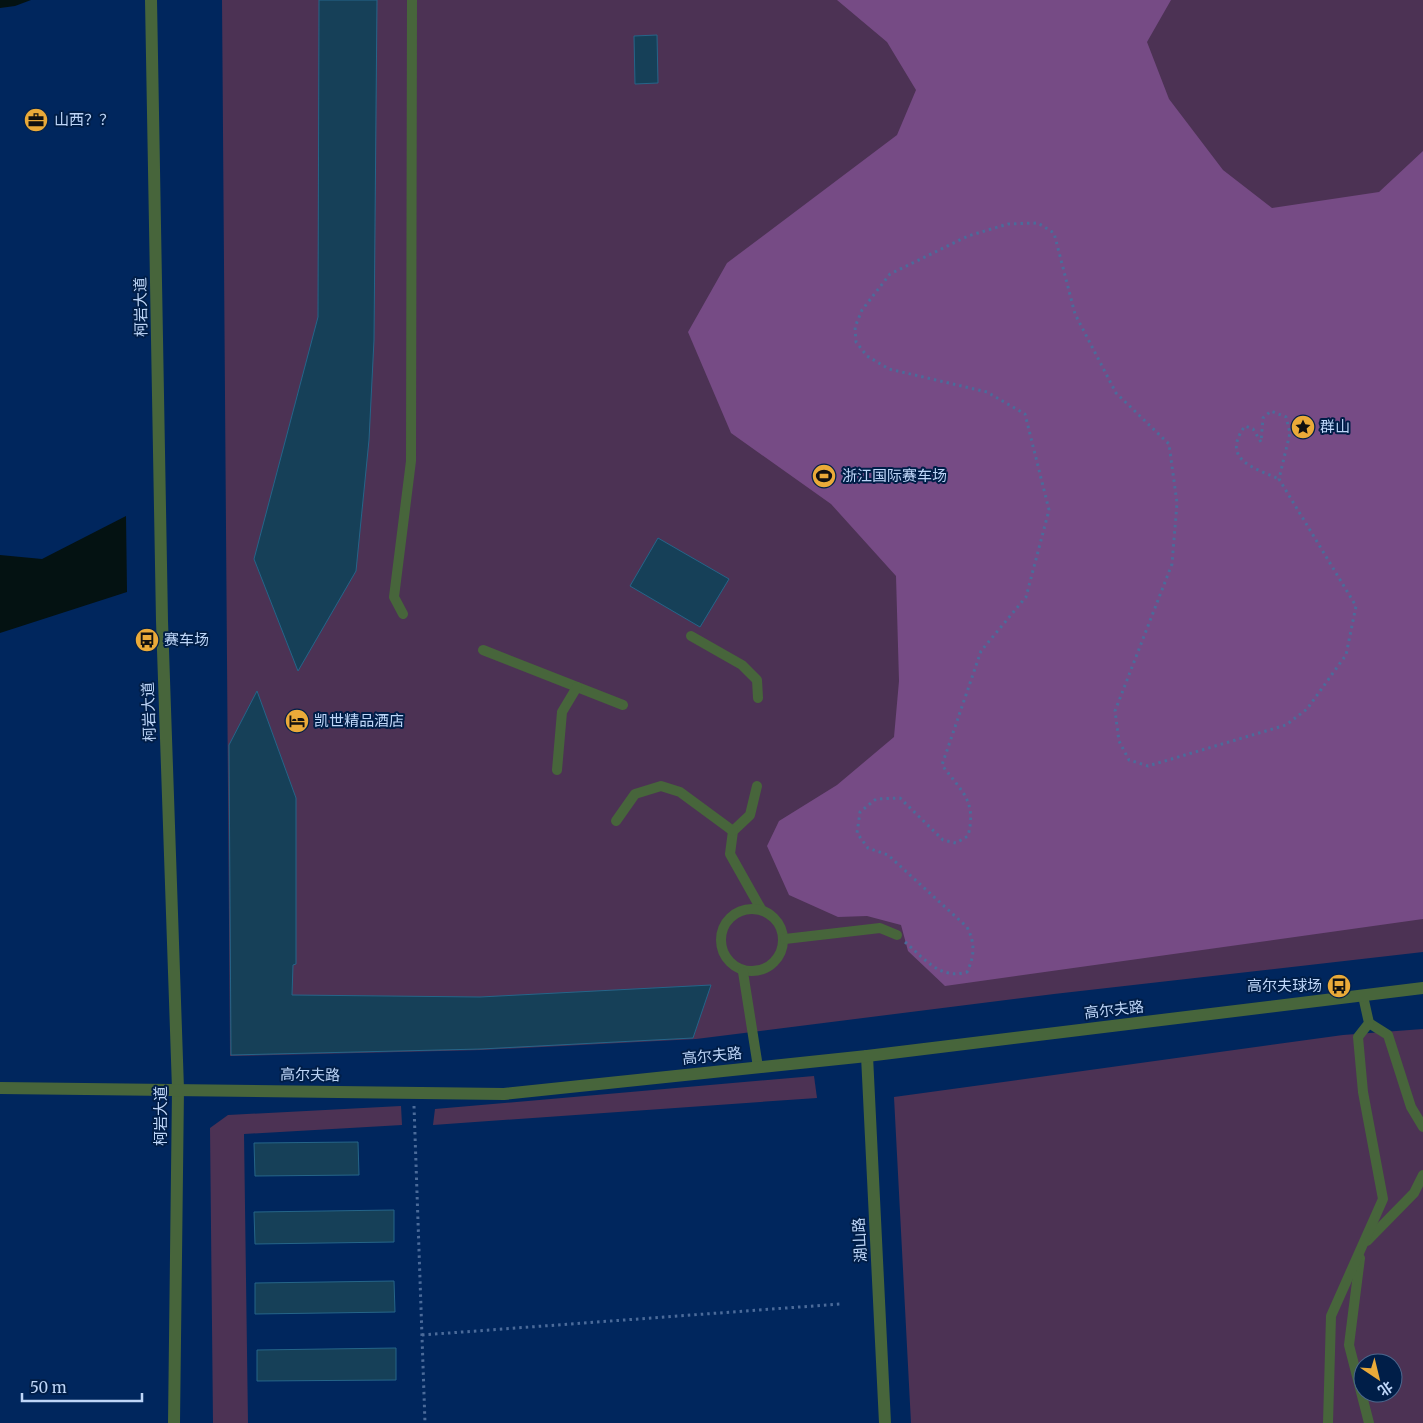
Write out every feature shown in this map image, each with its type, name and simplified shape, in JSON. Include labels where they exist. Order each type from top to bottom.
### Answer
[{"type":"street","name":"柯岩大道","points":[[151,0],[162,516],[162,621],[178,1090],[174,1423]]},
{"type":"street","name":"高尔夫路","points":[[0,1088],[504,1094],[868,1056],[1423,988]]},
{"type":"street","name":"湖山路","points":[[868,1056],[886,1423]]},
{"type":"lane","points":[[403,614],[394,597],[411,461],[412,0]]},
{"type":"lane","points":[[691,636],[742,665],[757,680],[758,698]]},
{"type":"lane","points":[[483,650],[623,705]]},
{"type":"lane","points":[[557,770],[562,712],[577,687]]},
{"type":"lane","points":[[616,821],[635,794],[661,786],[680,792],[734,831]]},
{"type":"lane","points":[[757,786],[750,815],[734,831],[730,854],[761,909],[778,920],[784,939],[779,958],[763,971],[743,972],[726,960],[720,942],[723,929],[725,922],[741,910],[761,909]]},
{"type":"lane","points":[[784,939],[880,928],[897,936]]},
{"type":"lane","points":[[743,972],[758,1067]]},
{"type":"lane","points":[[1363,996],[1370,1023],[1388,1035],[1411,1107],[1423,1127]]},
{"type":"lane","points":[[1328,1423],[1331,1316],[1383,1199],[1363,1092],[1358,1037],[1370,1023]]},
{"type":"lane","points":[[1369,1423],[1349,1345],[1361,1246],[1414,1193],[1423,1175]]},
{"type":"path","points":[[897,936],[937,970],[954,976],[967,972],[974,958],[973,938],[967,927],[888,855],[868,848],[857,833],[860,812],[876,799],[900,798],[943,840],[956,843],[968,836],[973,818],[967,797],[942,766],[980,651],[1026,597],[1049,510],[1025,414],[987,392],[889,368],[867,356],[856,342],[855,327],[862,310],[890,274],[968,236],[1008,224],[1038,224],[1054,233],[1075,314],[1116,393],[1169,444],[1177,503],[1172,564],[1114,711],[1119,741],[1129,760],[1148,766],[1286,725],[1307,709],[1346,655],[1356,606],[1279,479],[1243,463],[1237,451],[1238,435],[1245,426],[1252,429],[1261,442],[1263,418],[1271,411],[1286,417],[1290,433],[1279,479]]},
{"type":"path","points":[[414,1093],[425,1423]]},
{"type":"path","points":[[422,1335],[840,1304]]},
{"type":"shaded area","points":[[0,0],[31,0],[15,6],[0,8]]},
{"type":"shaded area","name":"浙江国际赛车场","points":[[222,0],[1423,0],[1423,952],[1054,994],[696,1039],[482,1050],[230,1056]]},
{"type":"shaded area","points":[[837,0],[1171,0],[1147,42],[1169,99],[1223,170],[1272,208],[1379,192],[1423,151],[1423,919],[945,986],[908,951],[901,925],[867,916],[838,917],[789,895],[767,846],[779,821],[837,785],[894,737],[899,681],[896,576],[831,504],[731,433],[688,332],[727,263],[897,135],[916,90],[887,42]]},
{"type":"shaded area","points":[[126,516],[127,592],[0,633],[0,555],[42,559]]},
{"type":"shaded area","points":[[1423,1029],[1423,1423],[911,1423],[894,1097],[1343,1035]]},
{"type":"shaded area","points":[[814,1076],[817,1098],[433,1125],[435,1109]]},
{"type":"shaded area","points":[[401,1106],[402,1125],[244,1134],[248,1423],[213,1423],[210,1128],[228,1115]]},
{"type":"building","points":[[319,0],[377,0],[374,340],[369,440],[356,571],[298,671],[254,559],[318,317]]},
{"type":"building","points":[[657,35],[658,83],[635,84],[634,36]]},
{"type":"building","points":[[658,538],[729,579],[700,627],[630,586]]},
{"type":"building","points":[[257,691],[296,798],[296,964],[293,965],[292,995],[480,997],[711,985],[693,1038],[481,1049],[231,1055],[229,745]]},
{"type":"building","points":[[358,1142],[359,1175],[255,1176],[254,1143]]},
{"type":"building","points":[[394,1210],[394,1242],[255,1244],[254,1212]]},
{"type":"building","points":[[394,1281],[395,1312],[255,1314],[255,1283]]},
{"type":"building","points":[[396,1348],[396,1380],[257,1381],[257,1350]]},
{"type":"place","name":"山西？？","points":[[36,120]]},
{"type":"place","name":"群山","points":[[1303,427]]},
{"type":"place","name":"浙江国际赛车场","points":[[824,476]]},
{"type":"place","name":"赛车场","points":[[147,640]]},
{"type":"place","name":"凯世精品酒店","points":[[297,721]]},
{"type":"place","name":"高尔夫球场","points":[[1339,986]]}]
